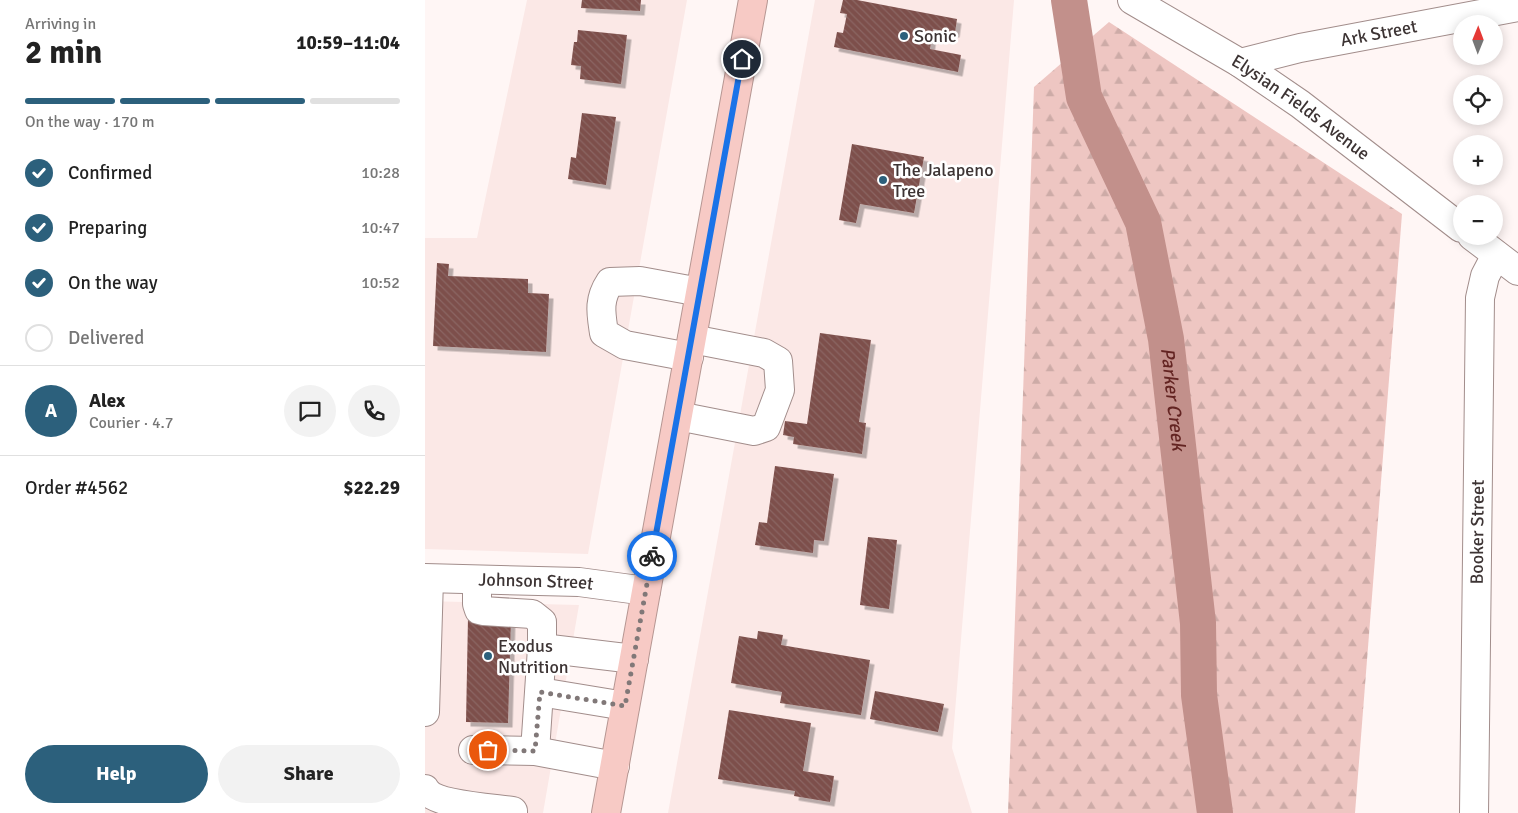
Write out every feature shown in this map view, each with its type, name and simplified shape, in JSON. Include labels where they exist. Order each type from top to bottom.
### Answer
[{"type":"highway","points":[[606,813],[753,0]]},
{"type":"street","name":"Elysian Fields Avenue","points":[[1132,0],[1240,63],[1300,104],[1453,222]]},
{"type":"street","name":"Ark Street","points":[[1240,63],[1300,48],[1518,7]]},
{"type":"street","points":[[1483,245],[1518,271]]},
{"type":"street","name":"Booker Street","points":[[1474,813],[1480,298],[1485,276],[1496,255]]},
{"type":"street","points":[[678,416],[754,431],[766,427],[781,390],[778,361],[764,353],[625,345],[604,333],[600,309],[604,291],[610,282],[640,281],[700,292]]},
{"type":"street","points":[[425,712],[427,578]]},
{"type":"street","name":"Johnson Street","points":[[427,578],[579,582],[646,591]]},
{"type":"street","points":[[477,580],[477,604],[479,610],[533,614],[542,622],[540,692],[535,751]]},
{"type":"street","points":[[542,648],[634,660]]},
{"type":"street","points":[[540,692],[625,706]]},
{"type":"street","points":[[473,750],[535,751],[615,766]]},
{"type":"street","points":[[425,789],[433,797],[444,801],[518,812]]},
{"type":"shaded area","points":[[527,0],[687,0],[588,554],[425,549],[425,238],[477,238]]},
{"type":"shaded area","points":[[815,0],[1014,0],[952,748],[972,813],[668,813]]},
{"type":"shaded area","points":[[425,601],[579,605],[543,813],[425,813]]},
{"type":"green space","points":[[1109,22],[1402,214],[1355,813],[1008,813],[1034,87]]},
{"type":"building","points":[[582,0],[641,0],[640,11],[581,8]]},
{"type":"building","points":[[843,0],[857,0],[957,19],[955,33],[933,29],[930,49],[961,55],[958,72],[834,47],[837,32],[843,33],[847,14],[840,13]]},
{"type":"building","points":[[578,30],[627,35],[621,84],[580,79],[581,66],[571,65],[574,42],[577,42]]},
{"type":"building","points":[[582,113],[616,117],[606,185],[568,179],[571,157],[576,158]]},
{"type":"building","name":"The Jalapeno Tree","points":[[852,144],[924,157],[914,213],[860,204],[856,223],[839,220]]},
{"type":"building","points":[[437,263],[449,264],[448,276],[528,279],[528,293],[549,294],[546,352],[433,346]]},
{"type":"building","points":[[820,333],[871,340],[859,422],[866,423],[862,454],[793,444],[794,437],[783,435],[785,421],[807,424]]},
{"type":"building","points":[[775,466],[834,474],[824,541],[814,540],[813,553],[755,545],[759,522],[767,523]]},
{"type":"building","points":[[868,537],[897,540],[889,609],[860,605]]},
{"type":"building","points":[[468,617],[511,617],[508,723],[466,722]]},
{"type":"building","points":[[758,631],[783,635],[781,645],[870,660],[861,715],[780,703],[782,692],[731,683],[739,636],[757,639]]},
{"type":"building","points":[[875,691],[944,704],[938,732],[870,719]]},
{"type":"building","points":[[729,710],[811,723],[803,771],[834,776],[830,802],[794,796],[795,791],[718,779]]},
{"type":"waterway","name":"Parker Creek","points":[[1069,0],[1084,97],[1143,222],[1166,339],[1198,623],[1199,695],[1215,813]]},
{"type":"way so far","points":[[488,750],[535,751],[540,692],[625,706],[652,556]]},
{"type":"place","name":"Sonic","points":[[904,36]]},
{"type":"place","name":"The Jalapeno Tree","points":[[883,180]]},
{"type":"place","name":"Exodus Nutrition","points":[[488,656]]},
{"type":"route","points":[[652,556],[742,59]]}]
